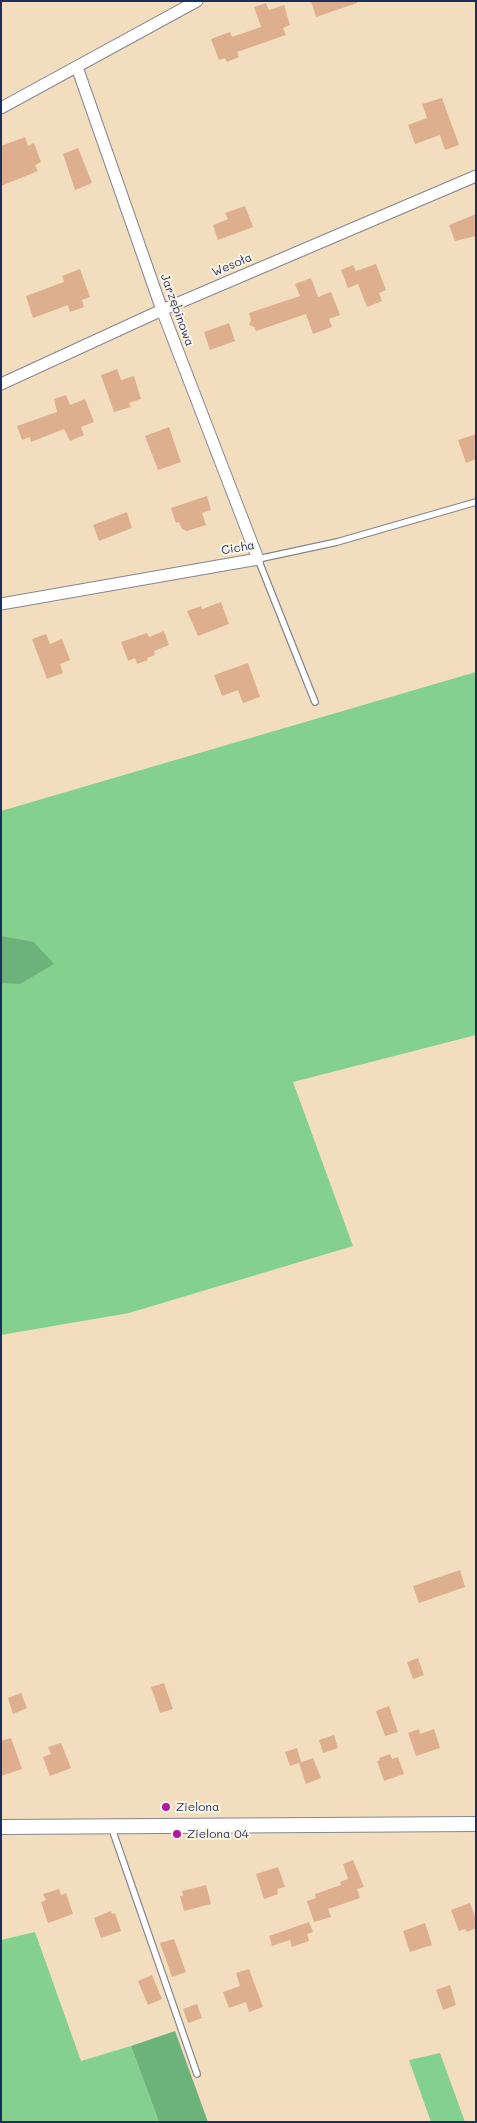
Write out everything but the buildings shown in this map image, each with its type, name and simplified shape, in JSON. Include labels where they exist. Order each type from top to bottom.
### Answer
[{"type":"street","points":[[1,108],[197,1]]},
{"type":"street","name":"Jarzębinowa","points":[[77,68],[162,310],[258,559]]},
{"type":"street","name":"Wesoła","points":[[1,384],[162,310],[476,176]]},
{"type":"street","name":"Cicha","points":[[1,604],[258,559]]},
{"type":"street","points":[[1,1827],[476,1824]]},
{"type":"lane","name":"Cicha","points":[[258,559],[337,542],[476,502]]},
{"type":"lane","points":[[258,559],[315,702]]},
{"type":"lane","points":[[111,1826],[197,2074]]},
{"type":"green space","points":[[476,672],[476,1035],[293,1082],[353,1246],[129,1313],[1,1335],[1,811]]},
{"type":"green space","points":[[1,936],[34,942],[54,964],[20,984],[1,983]]},
{"type":"green space","points":[[35,1932],[81,2061],[131,2046],[159,2122],[1,2122],[1,1940]]},
{"type":"green space","points":[[175,2031],[208,2122],[159,2122],[131,2046]]},
{"type":"green space","points":[[440,2053],[465,2122],[431,2122],[409,2060]]},
{"type":"place","name":"Zielona","points":[[166,1807]]},
{"type":"place","name":"Zielona 04","points":[[177,1834]]}]
